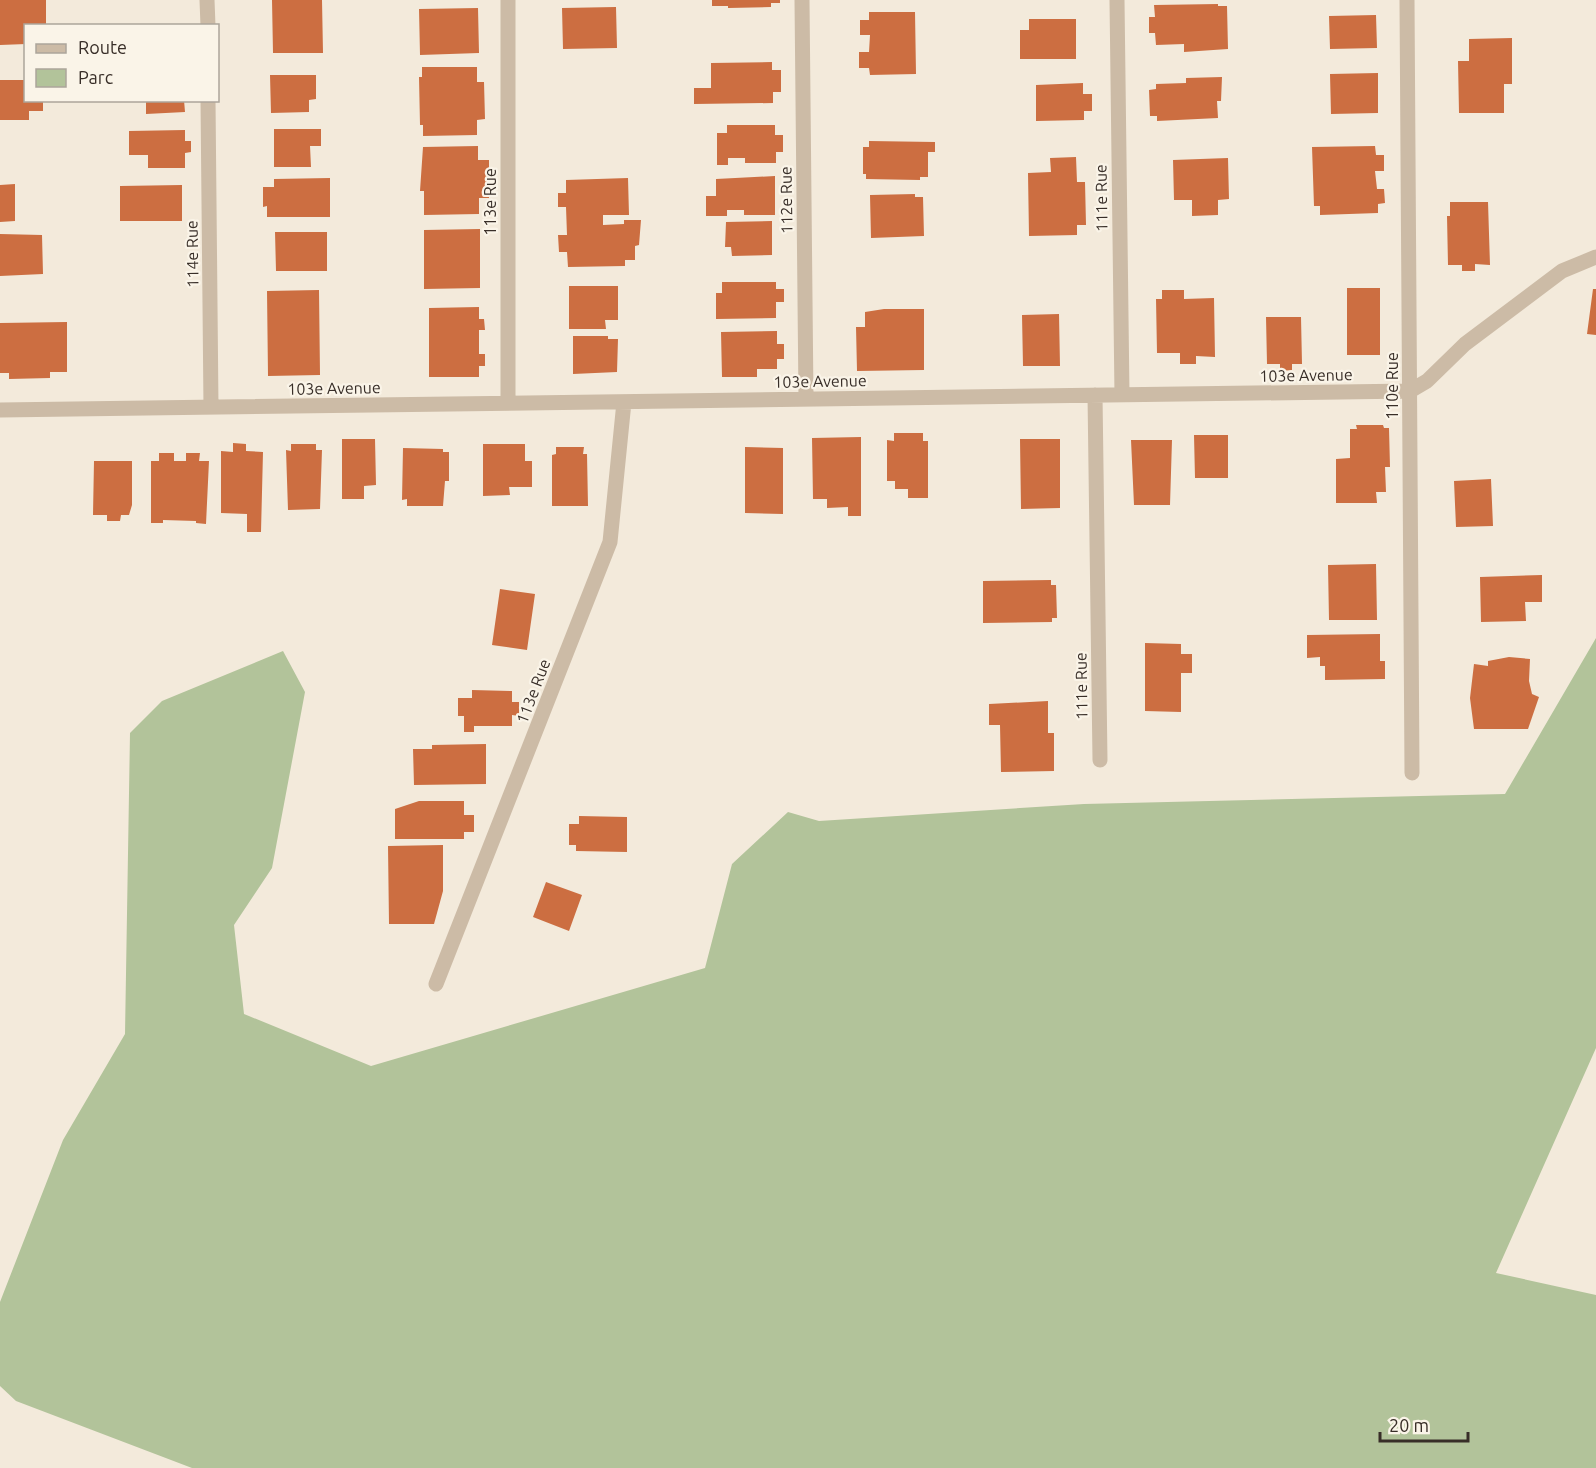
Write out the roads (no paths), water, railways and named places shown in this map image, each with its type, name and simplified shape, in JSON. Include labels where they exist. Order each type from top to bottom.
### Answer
[{"type":"street","points":[[207,0],[208,24]]},
{"type":"street","name":"113e Rue","points":[[508,0],[508,403]]},
{"type":"street","name":"112e Rue","points":[[802,0],[806,399]]},
{"type":"street","name":"111e Rue","points":[[1117,0],[1122,395]]},
{"type":"street","name":"110e Rue","points":[[1407,0],[1412,773]]},
{"type":"street","name":"114e Rue","points":[[208,102],[211,407]]},
{"type":"street","points":[[1410,391],[1427,381],[1465,344],[1562,271],[1596,257]]},
{"type":"street","name":"103e Avenue","points":[[0,410],[1410,391]]},
{"type":"street","name":"111e Rue","points":[[1095,395],[1100,760]]},
{"type":"street","name":"113e Rue","points":[[436,984],[610,542],[624,402]]}]
